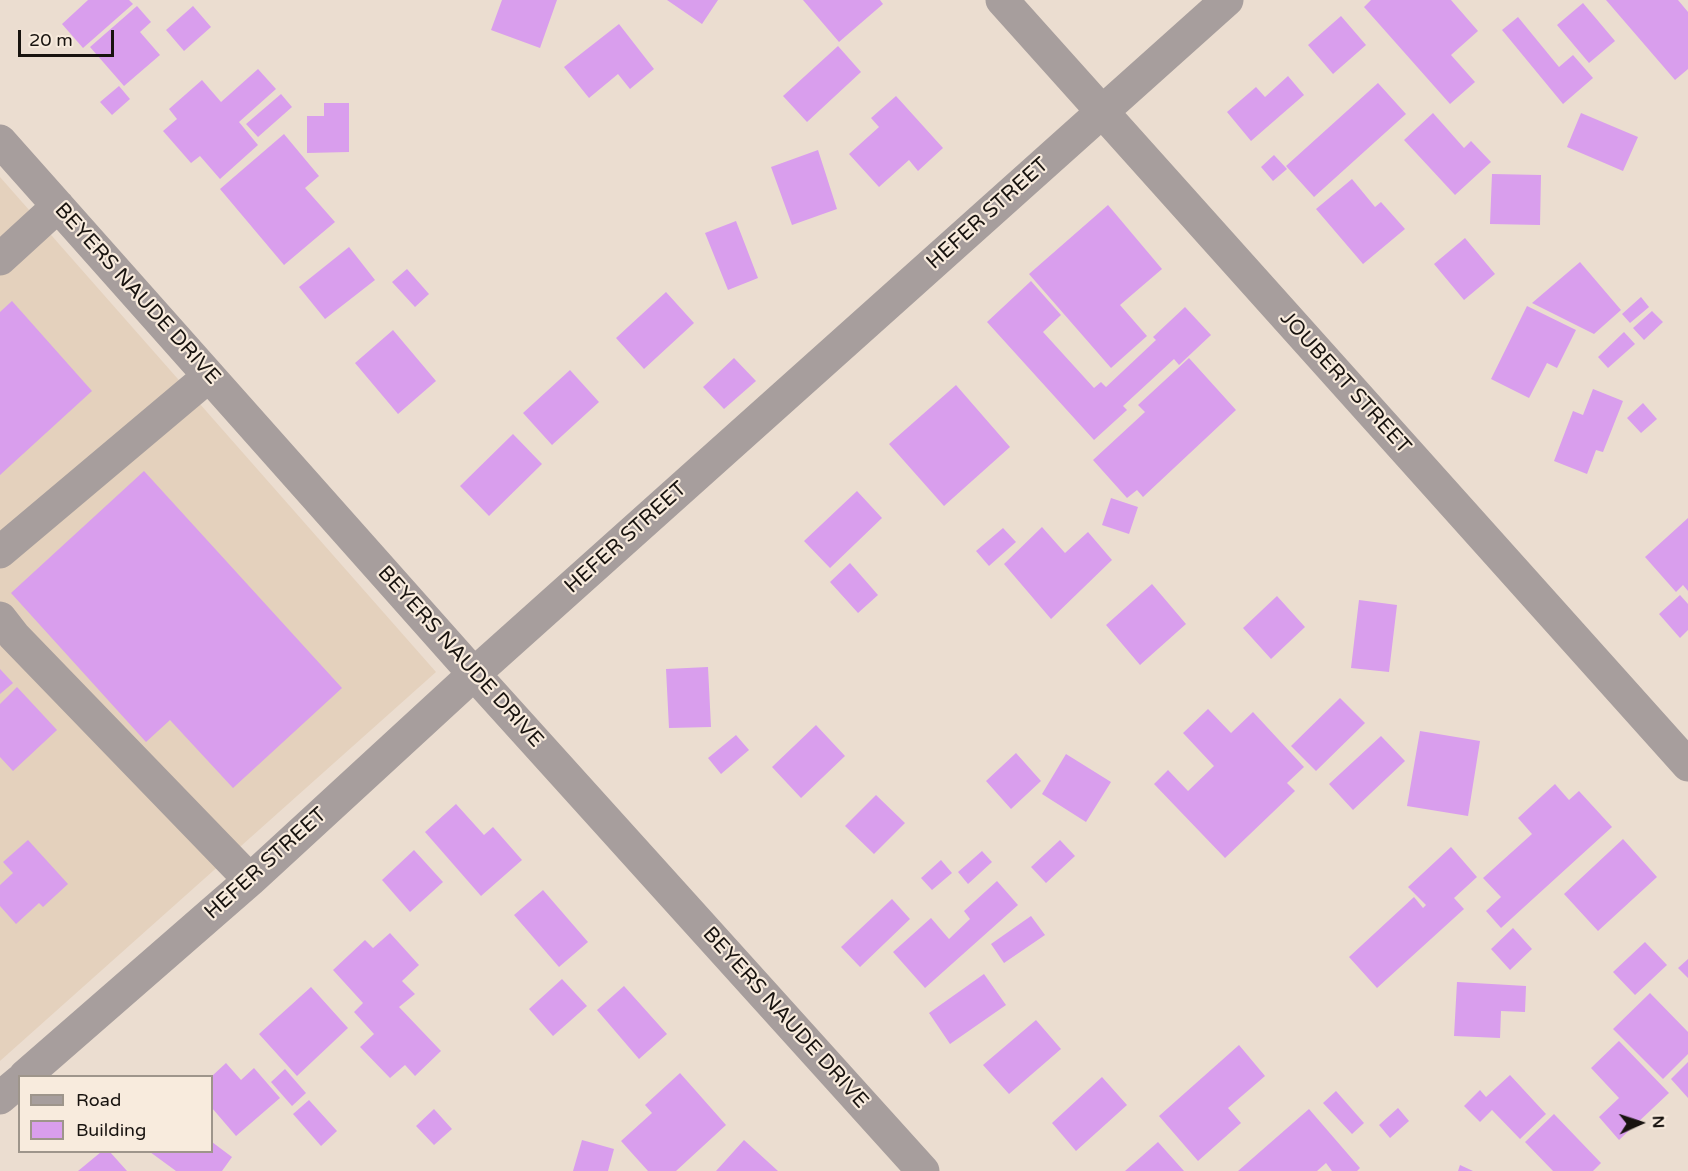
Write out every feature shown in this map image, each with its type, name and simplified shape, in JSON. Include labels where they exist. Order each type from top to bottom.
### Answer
[{"type":"street","name":"JOUBERT STREET","points":[[1002,0],[1688,765]]},
{"type":"street","name":"HEFER STREET","points":[[27,1075],[250,880],[474,674],[1227,0]]},
{"type":"street","name":"BEYERS NAUDE DRIVE","points":[[0,141],[474,674],[923,1171]]},
{"type":"street","points":[[0,259],[58,206]]},
{"type":"street","points":[[0,552],[209,376]]},
{"type":"street","points":[[0,618],[14,636],[250,880]]},
{"type":"street","points":[[0,1098],[18,1083]]},
{"type":"shaded area","points":[[0,177],[436,672],[0,1061]]},
{"type":"building","points":[[88,0],[129,0],[133,4],[83,48],[62,24]]},
{"type":"building","points":[[502,0],[557,0],[540,48],[491,30]]},
{"type":"building","points":[[667,0],[718,0],[702,24]]},
{"type":"building","points":[[803,0],[880,0],[883,4],[839,42]]},
{"type":"building","points":[[1371,0],[1451,0],[1478,31],[1451,55],[1475,82],[1450,104],[1364,7]]},
{"type":"building","points":[[1606,0],[1678,0],[1688,12],[1688,69],[1675,80]]},
{"type":"building","points":[[1583,3],[1615,41],[1589,63],[1557,25]]},
{"type":"building","points":[[137,6],[151,22],[140,32],[160,55],[124,86],[90,47]]},
{"type":"building","points":[[193,6],[211,27],[184,51],[166,30]]},
{"type":"building","points":[[1341,16],[1366,45],[1333,74],[1308,45]]},
{"type":"building","points":[[1518,17],[1559,67],[1573,55],[1593,78],[1563,104],[1502,30]]},
{"type":"building","points":[[619,24],[654,69],[630,89],[618,74],[589,98],[564,67]]},
{"type":"building","points":[[838,46],[861,72],[807,122],[783,96]]},
{"type":"building","points":[[258,69],[276,89],[239,122],[258,145],[220,179],[200,156],[191,163],[163,131],[177,119],[169,109],[202,80],[221,102]]},
{"type":"building","points":[[1288,76],[1304,95],[1251,141],[1227,112],[1256,87],[1265,97]]},
{"type":"building","points":[[1378,83],[1406,114],[1314,197],[1286,166]]},
{"type":"building","points":[[119,86],[130,99],[112,115],[100,102]]},
{"type":"building","points":[[281,94],[292,107],[258,137],[246,124]]},
{"type":"building","points":[[896,96],[943,148],[918,171],[909,160],[879,187],[849,154],[879,127],[871,118]]},
{"type":"building","points":[[324,103],[349,103],[349,152],[307,153],[307,116],[324,116]]},
{"type":"building","points":[[1433,113],[1464,148],[1471,141],[1491,162],[1455,195],[1404,140]]},
{"type":"building","points":[[1581,113],[1638,137],[1623,171],[1567,147]]},
{"type":"building","points":[[284,134],[319,176],[305,188],[335,222],[284,265],[220,189]]},
{"type":"building","points":[[818,150],[837,209],[792,225],[771,167]]},
{"type":"building","points":[[1274,155],[1287,169],[1273,181],[1261,167]]},
{"type":"building","points":[[1492,174],[1541,175],[1540,225],[1490,224]]},
{"type":"building","points":[[1352,179],[1375,207],[1381,202],[1405,229],[1363,264],[1316,209]]},
{"type":"building","points":[[1108,205],[1162,269],[1120,305],[1147,336],[1111,368],[1029,274]]},
{"type":"building","points":[[736,221],[758,278],[728,290],[705,233]]},
{"type":"building","points":[[1465,238],[1495,274],[1464,300],[1434,264]]},
{"type":"building","points":[[349,247],[375,280],[325,319],[299,287]]},
{"type":"building","points":[[1580,262],[1621,310],[1594,334],[1532,303]]},
{"type":"building","points":[[407,269],[429,294],[415,307],[392,282]]},
{"type":"building","points":[[1031,281],[1061,315],[1043,332],[1094,388],[1101,382],[1106,387],[1156,340],[1153,337],[1185,307],[1211,335],[1179,365],[1174,359],[1123,406],[1127,410],[1094,440],[987,322]]},
{"type":"building","points":[[666,292],[694,323],[644,369],[616,338]]},
{"type":"building","points":[[1641,297],[1649,307],[1630,323],[1622,314]]},
{"type":"building","points":[[12,301],[92,391],[0,475],[0,312]]},
{"type":"building","points":[[1527,306],[1576,330],[1557,368],[1547,363],[1529,398],[1491,379]]},
{"type":"building","points":[[1652,311],[1663,322],[1644,340],[1633,328]]},
{"type":"building","points":[[393,330],[436,381],[398,414],[355,363]]},
{"type":"building","points":[[1624,332],[1635,344],[1608,368],[1598,357]]},
{"type":"building","points":[[734,358],[756,381],[724,409],[703,387]]},
{"type":"building","points":[[1189,358],[1236,410],[1143,497],[1137,490],[1127,498],[1093,460],[1145,412],[1138,405]]},
{"type":"building","points":[[570,370],[599,402],[552,445],[523,413]]},
{"type":"building","points":[[956,385],[1010,447],[944,506],[889,444]]},
{"type":"building","points":[[1593,389],[1623,401],[1603,452],[1596,450],[1587,474],[1554,461],[1573,411],[1583,415]]},
{"type":"building","points":[[1643,403],[1657,419],[1641,433],[1627,418]]},
{"type":"building","points":[[513,434],[542,464],[489,516],[460,486]]},
{"type":"building","points":[[144,471],[342,688],[233,788],[170,720],[146,742],[11,593]]},
{"type":"building","points":[[857,491],[882,518],[830,568],[804,541]]},
{"type":"building","points":[[1111,498],[1138,507],[1129,534],[1102,525]]},
{"type":"building","points":[[1688,518],[1688,591],[1683,585],[1676,592],[1645,557]]},
{"type":"building","points":[[1042,527],[1065,553],[1088,532],[1112,560],[1051,619],[1004,564]]},
{"type":"building","points":[[1003,528],[1016,542],[989,566],[976,551]]},
{"type":"building","points":[[850,563],[878,595],[858,613],[830,582]]},
{"type":"building","points":[[1152,584],[1186,624],[1140,665],[1106,625]]},
{"type":"building","points":[[1680,595],[1688,604],[1688,630],[1680,638],[1659,614]]},
{"type":"building","points":[[1277,596],[1305,627],[1271,659],[1243,628]]},
{"type":"building","points":[[1359,600],[1397,605],[1389,672],[1351,668]]},
{"type":"building","points":[[708,667],[711,727],[669,728],[666,669]]},
{"type":"building","points":[[0,669],[13,683],[0,694]]},
{"type":"building","points":[[17,687],[57,730],[13,771],[0,757],[0,704]]},
{"type":"building","points":[[1340,698],[1365,723],[1316,771],[1291,746]]},
{"type":"building","points":[[1208,709],[1231,733],[1253,712],[1304,767],[1287,783],[1295,791],[1225,858],[1154,784],[1168,770],[1188,791],[1214,766],[1183,733]]},
{"type":"building","points":[[816,725],[845,756],[801,798],[772,767]]},
{"type":"building","points":[[1420,731],[1480,741],[1468,816],[1407,806]]},
{"type":"building","points":[[736,735],[749,750],[721,774],[708,758]]},
{"type":"building","points":[[1381,736],[1405,761],[1353,810],[1329,784]]},
{"type":"building","points":[[1016,753],[1041,781],[1011,809],[986,781]]},
{"type":"building","points":[[1066,754],[1111,782],[1086,822],[1042,794]]},
{"type":"building","points":[[1555,784],[1569,800],[1579,791],[1612,827],[1501,928],[1486,911],[1501,897],[1483,878],[1532,834],[1518,818]]},
{"type":"building","points":[[876,795],[905,823],[874,854],[845,826]]},
{"type":"building","points":[[456,804],[484,835],[493,827],[522,860],[481,896],[425,832]]},
{"type":"building","points":[[1623,839],[1657,877],[1598,931],[1564,894]]},
{"type":"building","points":[[28,840],[68,884],[43,907],[39,903],[16,924],[0,906],[0,885],[13,873],[3,862]]},
{"type":"building","points":[[1060,840],[1075,856],[1046,883],[1031,867]]},
{"type":"building","points":[[1451,847],[1477,877],[1454,898],[1464,909],[1377,988],[1349,957],[1414,897],[1423,908],[1426,905],[1408,887]]},
{"type":"building","points":[[414,850],[443,882],[410,912],[382,880]]},
{"type":"building","points":[[982,851],[992,862],[968,884],[958,872]]},
{"type":"building","points":[[941,860],[952,873],[932,890],[921,878]]},
{"type":"building","points":[[997,881],[1018,905],[925,988],[893,952],[931,918],[949,939],[970,919],[964,911]]},
{"type":"building","points":[[543,890],[588,942],[559,967],[514,915]]},
{"type":"building","points":[[892,899],[910,919],[860,967],[841,947]]},
{"type":"building","points":[[1031,916],[1045,935],[1004,963],[991,944]]},
{"type":"building","points":[[1513,928],[1532,949],[1510,970],[1491,949]]},
{"type":"building","points":[[390,933],[419,965],[402,981],[415,994],[399,1007],[441,1051],[415,1076],[405,1065],[390,1078],[360,1047],[374,1034],[354,1012],[363,1003],[333,970],[365,940],[373,948]]},
{"type":"building","points":[[1645,942],[1667,965],[1635,995],[1613,972]]},
{"type":"building","points":[[1688,959],[1688,978],[1678,968]]},
{"type":"building","points":[[984,974],[1006,1005],[950,1044],[929,1013]]},
{"type":"building","points":[[562,979],[587,1006],[553,1036],[529,1009]]},
{"type":"building","points":[[1457,982],[1526,986],[1525,1012],[1501,1011],[1500,1038],[1454,1036]]},
{"type":"building","points":[[624,986],[667,1034],[639,1059],[597,1010]]},
{"type":"building","points":[[311,987],[348,1028],[297,1076],[259,1034]]},
{"type":"building","points":[[1650,993],[1688,1032],[1688,1054],[1663,1079],[1613,1029]]},
{"type":"building","points":[[1036,1020],[1061,1049],[1009,1094],[983,1065]]},
{"type":"building","points":[[1619,1041],[1669,1093],[1619,1140],[1599,1117],[1619,1098],[1591,1068]]},
{"type":"building","points":[[1239,1045],[1265,1076],[1228,1108],[1241,1123],[1198,1161],[1159,1116]]},
{"type":"building","points":[[1688,1062],[1688,1098],[1671,1079]]},
{"type":"building","points":[[226,1063],[241,1080],[254,1068],[280,1098],[236,1136],[213,1109],[213,1075]]},
{"type":"building","points":[[285,1069],[306,1093],[292,1106],[271,1082]]},
{"type":"building","points":[[680,1073],[726,1125],[676,1171],[648,1171],[621,1141],[652,1113],[645,1105]]},
{"type":"building","points":[[1510,1075],[1546,1114],[1520,1139],[1492,1110],[1480,1122],[1464,1106],[1480,1090],[1486,1097]]},
{"type":"building","points":[[1102,1077],[1127,1105],[1076,1151],[1052,1123]]},
{"type":"building","points":[[1336,1091],[1364,1123],[1352,1134],[1323,1103]]},
{"type":"building","points":[[309,1100],[337,1131],[321,1146],[293,1114]]},
{"type":"building","points":[[1398,1108],[1409,1121],[1390,1138],[1379,1125]]},
{"type":"building","points":[[434,1109],[452,1129],[434,1145],[416,1126]]},
{"type":"building","points":[[1309,1109],[1360,1168],[1357,1171],[1332,1171],[1326,1163],[1317,1171],[1238,1171]]},
{"type":"building","points":[[1554,1114],[1601,1163],[1593,1171],[1553,1171],[1525,1142]]},
{"type":"building","points":[[582,1140],[614,1149],[608,1171],[573,1171]]},
{"type":"building","points":[[744,1140],[778,1171],[716,1171]]},
{"type":"building","points":[[1158,1142],[1184,1171],[1125,1171]]},
{"type":"building","points":[[213,1143],[232,1157],[222,1171],[176,1171],[151,1153],[213,1153]]},
{"type":"building","points":[[100,1153],[111,1153],[127,1171],[78,1171]]},
{"type":"building","points":[[1460,1165],[1473,1171],[1458,1171]]}]
